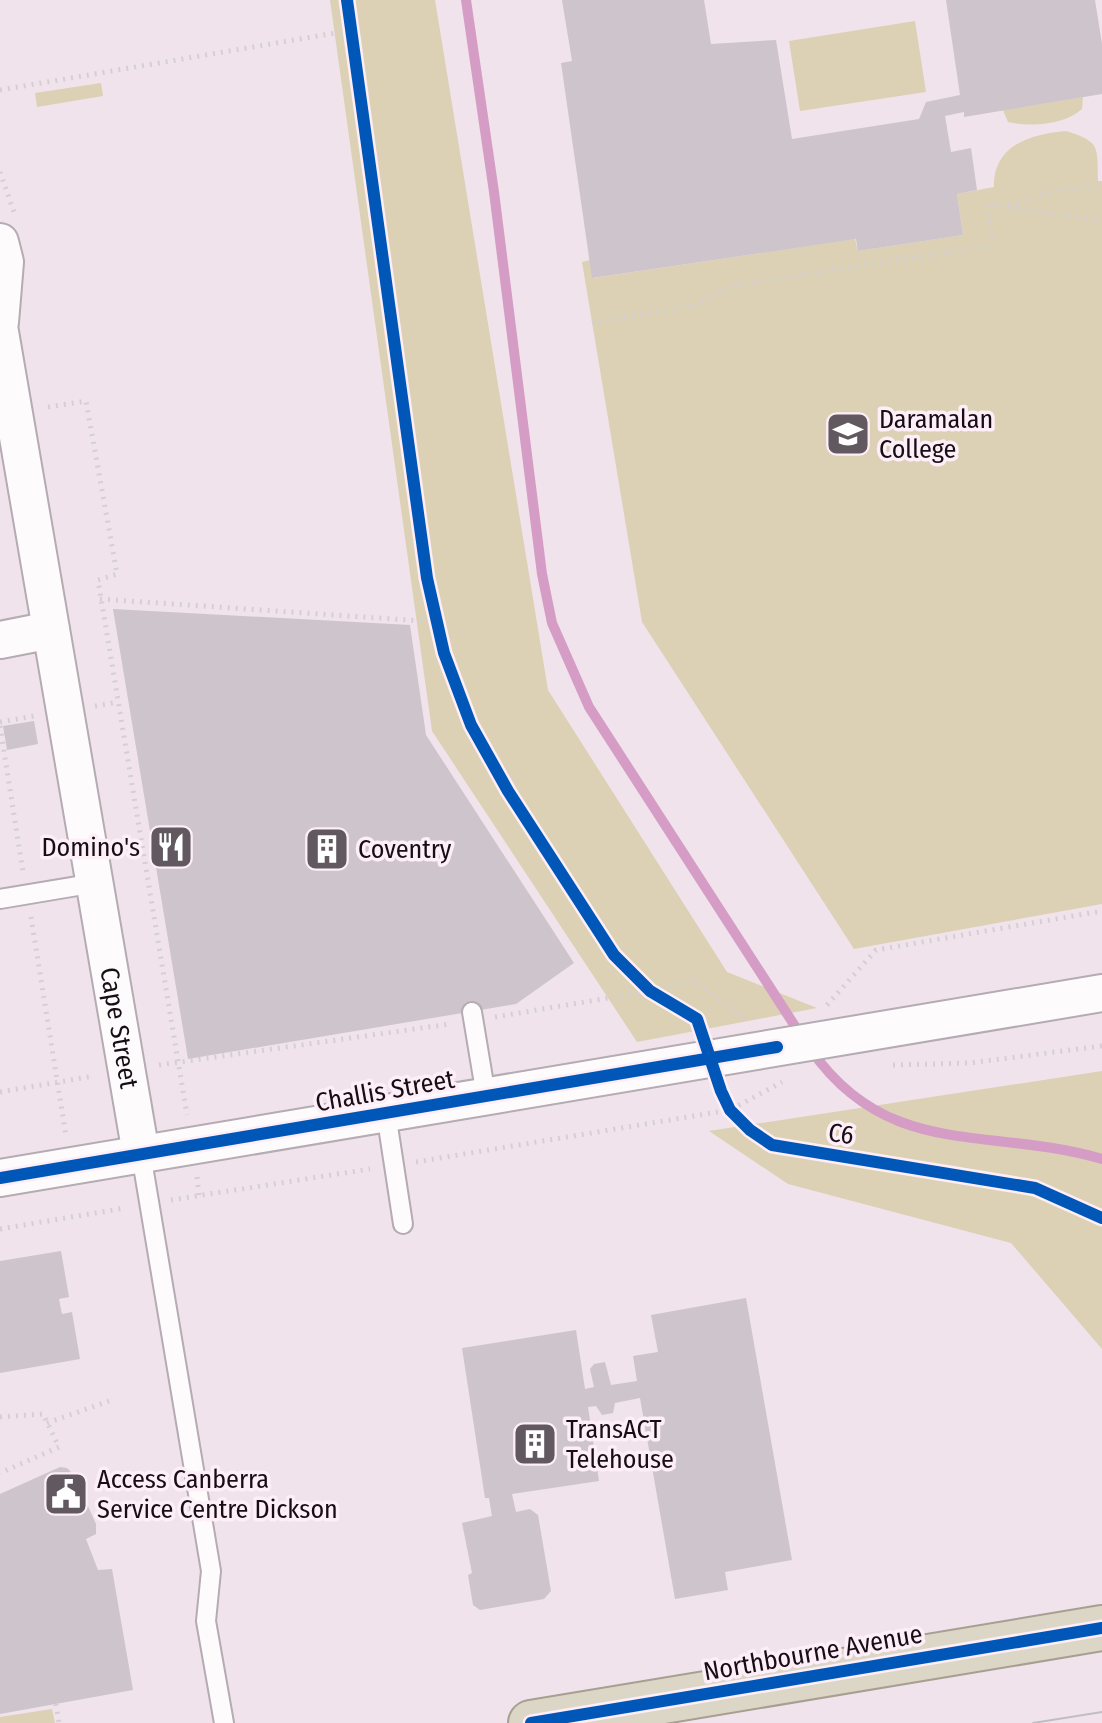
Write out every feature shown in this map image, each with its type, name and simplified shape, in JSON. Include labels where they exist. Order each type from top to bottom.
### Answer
[{"type":"highway","name":"Northbourne Avenue","points":[[531,1723],[1102,1628]]},
{"type":"highway","points":[[985,1647],[1102,1640]]},
{"type":"street","points":[[0,322],[8,229]]},
{"type":"street","name":"Cape Street","points":[[0,332],[19,397],[51,630],[141,1154]]},
{"type":"street","points":[[0,640],[51,630]]},
{"type":"street","name":"Challis Street","points":[[0,1178],[771,1050],[832,1022],[1102,993]]},
{"type":"lane","points":[[0,899],[95,883]]},
{"type":"lane","points":[[473,1016],[486,1096]]},
{"type":"lane","points":[[386,1113],[403,1224]]},
{"type":"lane","name":"Cape Street","points":[[141,1154],[211,1571],[206,1621],[224,1723]]},
{"type":"path","points":[[350,15],[355,45]]},
{"type":"path","points":[[0,90],[353,30]]},
{"type":"path","points":[[0,172],[8,229]]},
{"type":"path","points":[[1008,207],[1054,190],[1102,185]]},
{"type":"path","points":[[592,322],[698,305],[731,286],[993,245],[987,204],[1102,221]]},
{"type":"path","points":[[19,397],[48,408],[86,401],[117,574],[98,580],[100,599],[179,1062]]},
{"type":"path","points":[[100,599],[438,627],[434,607]]},
{"type":"path","points":[[832,1022],[876,950],[1102,911]]},
{"type":"path","points":[[0,1092],[693,980],[771,1050],[730,1110],[0,1229]]},
{"type":"path","points":[[645,987],[674,1004]]},
{"type":"path","points":[[890,1065],[969,1063],[1102,1046]]},
{"type":"path","points":[[710,1058],[730,1110],[740,1120]]},
{"type":"path","points":[[47,1423],[109,1401]]},
{"type":"path","points":[[0,1417],[43,1414],[59,1447],[0,1473]]},
{"type":"path","points":[[56,1704],[59,1723]]},
{"type":"shaded area","points":[[330,0],[435,0],[548,690],[727,972],[817,1008],[637,1042],[432,731]]},
{"type":"shaded area","points":[[915,21],[926,92],[800,111],[789,41]]},
{"type":"shaded area","points":[[101,83],[103,96],[37,107],[35,93]]},
{"type":"shaded area","points":[[1083,97],[1082,109],[1066,118],[1047,123],[1008,122],[1003,110]]},
{"type":"shaded area","name":"Daramalan College","points":[[1066,131],[1086,139],[1095,147],[1098,181],[1102,181],[1102,904],[854,949],[642,622],[582,262],[590,260],[593,278],[855,239],[858,251],[963,235],[957,194],[994,187],[1000,161],[1016,144],[1040,135]]},
{"type":"shaded area","points":[[1102,1071],[1102,1349],[1011,1243],[788,1184],[709,1131]]},
{"type":"shaded area","points":[[52,1709],[55,1723],[0,1723],[0,1717]]},
{"type":"building","points":[[562,0],[704,0],[711,44],[776,40],[792,139],[919,119],[926,102],[960,95],[946,0],[1095,0],[1102,44],[1102,94],[964,117],[964,112],[945,116],[951,152],[971,148],[977,190],[957,194],[963,235],[858,251],[856,239],[592,278],[561,63],[572,61]]},
{"type":"building","name":"Coventry","points":[[113,609],[410,625],[426,735],[574,963],[516,1004],[188,1059]]},
{"type":"building","points":[[34,721],[38,744],[7,750],[3,726]]},
{"type":"building","points":[[61,1251],[69,1297],[59,1299],[62,1314],[72,1312],[80,1359],[0,1373],[0,1261]]},
{"type":"building","points":[[746,1298],[792,1560],[725,1572],[728,1590],[675,1599],[640,1398],[615,1403],[613,1413],[602,1415],[596,1406],[588,1407],[599,1481],[512,1494],[516,1512],[530,1509],[538,1515],[551,1591],[544,1599],[480,1610],[473,1605],[468,1575],[472,1573],[462,1523],[492,1516],[489,1498],[485,1498],[462,1348],[576,1330],[585,1389],[594,1387],[590,1369],[594,1364],[605,1362],[611,1385],[637,1381],[633,1356],[658,1352],[651,1315]]},
{"type":"building","points":[[60,1467],[67,1468],[74,1475],[96,1524],[96,1534],[86,1539],[98,1570],[112,1569],[133,1690],[0,1714],[0,1494]]},
{"type":"waterway","points":[[466,0],[494,192],[542,574],[552,623],[589,707],[802,1037]]},
{"type":"waterway","points":[[811,1050],[841,1085],[874,1109],[908,1125],[944,1134],[1061,1149],[1102,1159]]},
{"type":"tram line","points":[[1033,1723],[1102,1712]]},
{"type":"cycle path","name":"C6","points":[[347,0],[427,578],[444,653],[471,725],[508,791],[614,955],[650,991],[697,1019],[730,1110],[750,1130],[772,1145],[1035,1188],[1102,1218]]},
{"type":"cycle path","points":[[0,1178],[777,1047]]},
{"type":"cycle path","points":[[531,1723],[1102,1628]]},
{"type":"place","name":"Daramalan College","points":[[848,434]]},
{"type":"place","name":"Domino's","points":[[171,847]]},
{"type":"place","name":"Coventry","points":[[327,849]]},
{"type":"place","name":"TransACT Telehouse","points":[[535,1444]]},
{"type":"place","name":"Access Canberra Service Centre Dickson","points":[[66,1494]]}]
